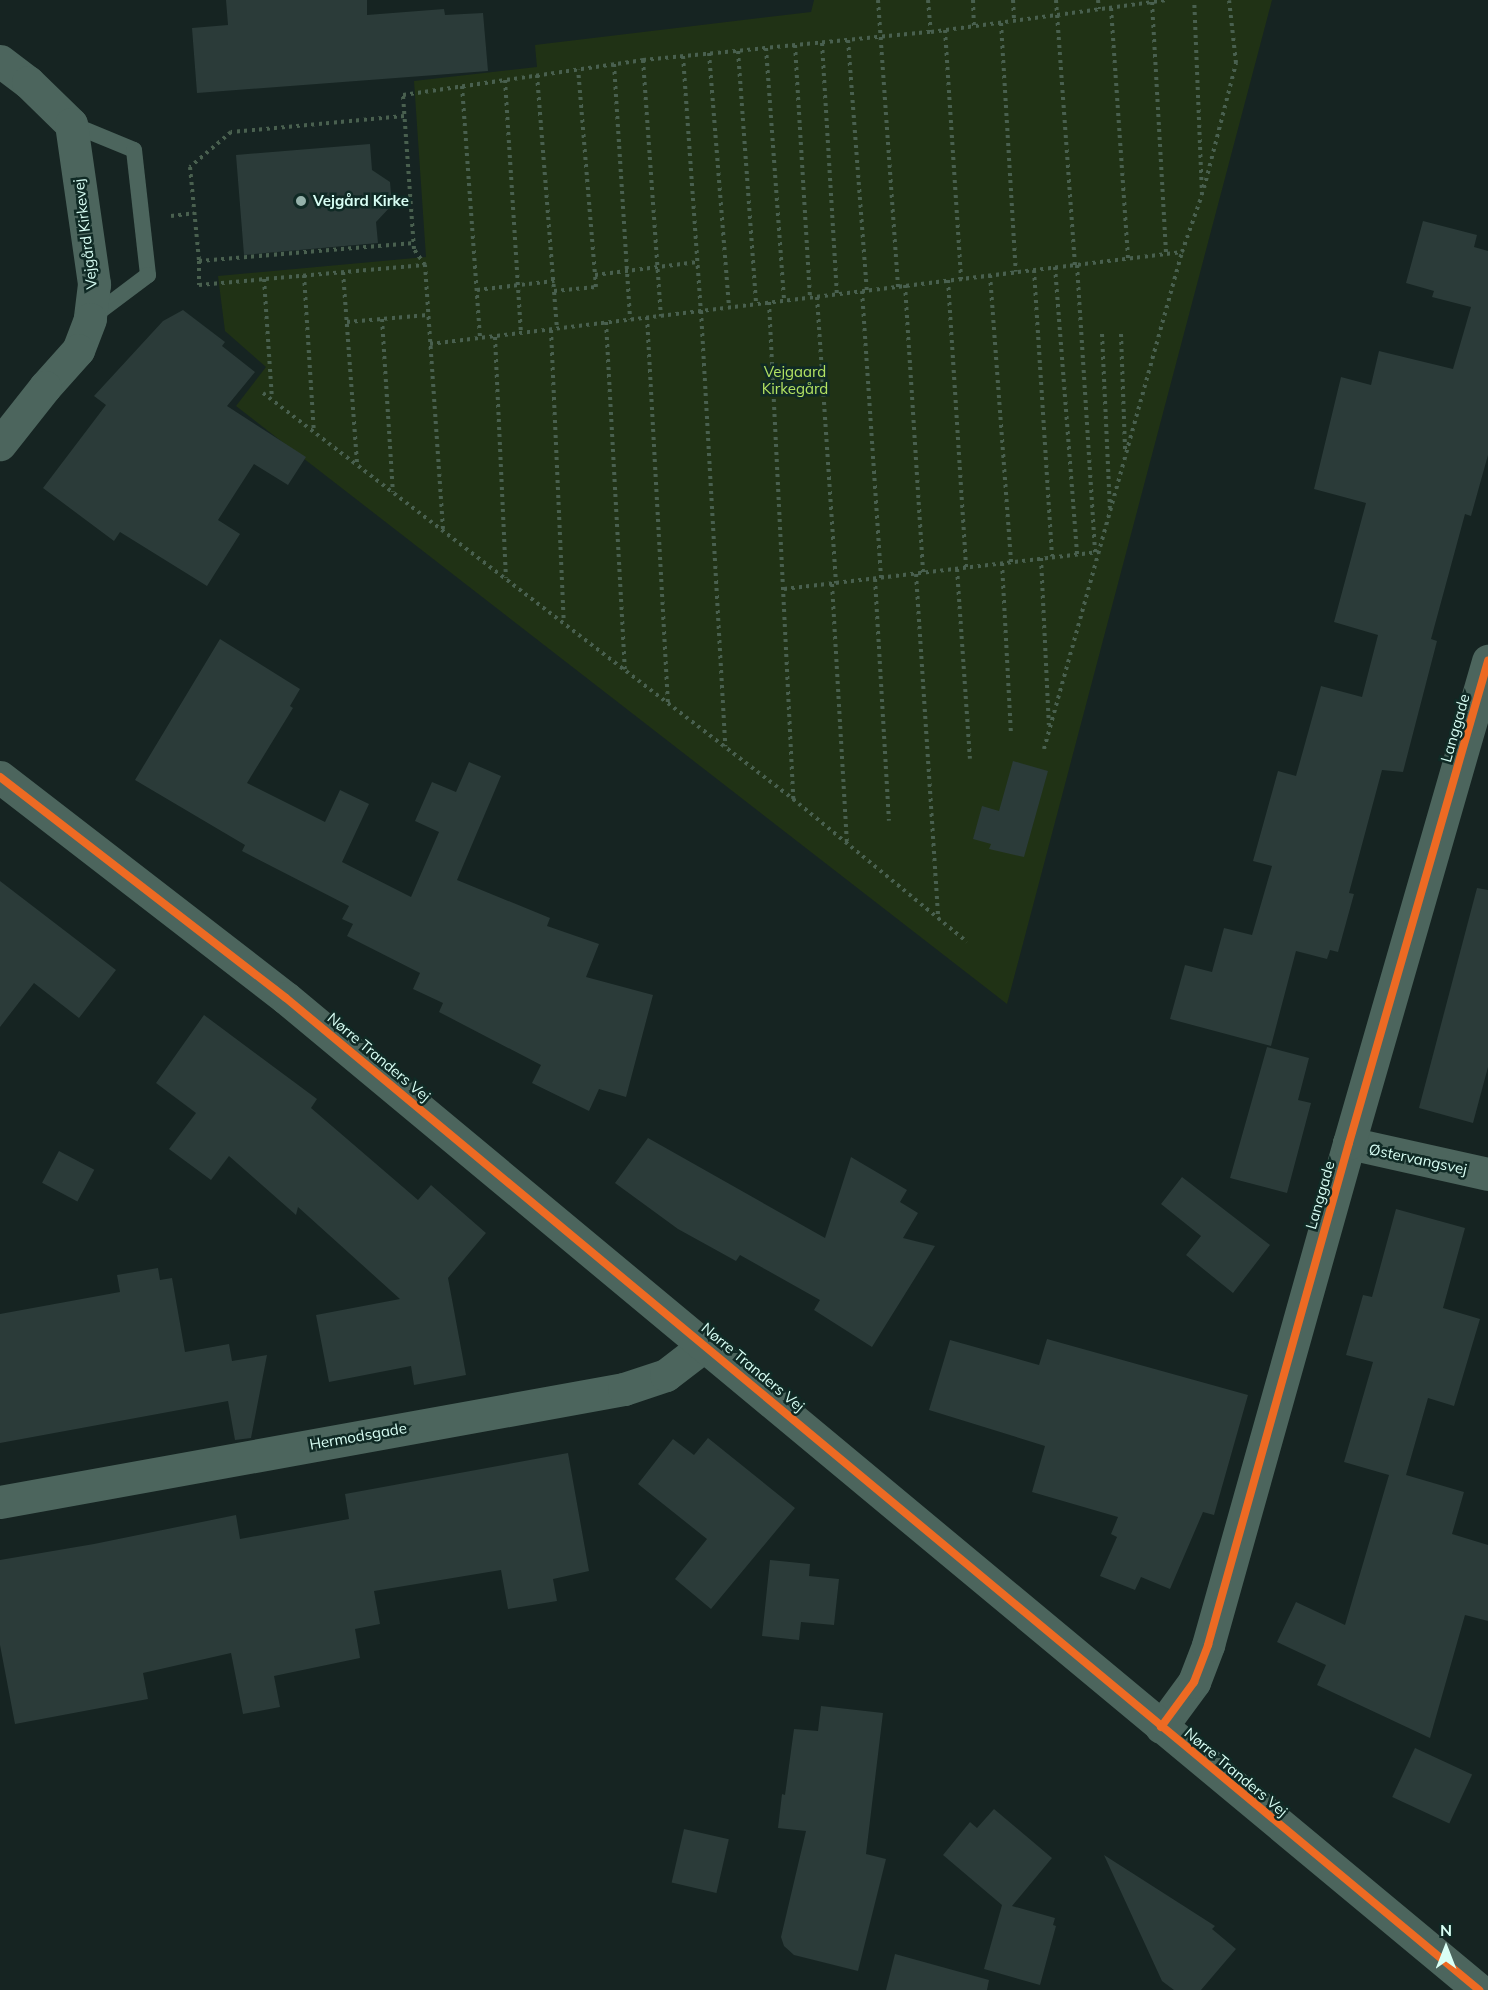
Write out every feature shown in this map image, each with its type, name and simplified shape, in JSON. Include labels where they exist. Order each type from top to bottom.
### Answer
[{"type":"street","points":[[0,61],[28,82],[70,124]]},
{"type":"street","name":"Vejgård Kirkevej","points":[[0,444],[78,350],[90,319],[94,284],[70,124]]},
{"type":"street","name":"Langgade","points":[[1161,1727],[1194,1682],[1209,1644],[1349,1143],[1488,661]]},
{"type":"street","name":"Nørre Tranders Vej","points":[[0,777],[286,998],[1475,1989]]},
{"type":"street","name":"Østervangsvej","points":[[1349,1143],[1488,1174]]},
{"type":"street","name":"Hermodsgade","points":[[0,1502],[624,1389],[666,1375],[705,1345]]},
{"type":"lane","points":[[70,124],[134,150],[148,274],[90,319]]},
{"type":"path","points":[[878,0],[898,287]]},
{"type":"path","points":[[928,0],[931,32]]},
{"type":"path","points":[[973,0],[974,26]]},
{"type":"path","points":[[1012,0],[1014,20]]},
{"type":"path","points":[[1056,0],[1097,552]]},
{"type":"path","points":[[1098,0],[1099,9]]},
{"type":"path","points":[[443,529],[425,265],[414,249],[403,95],[643,60],[880,38],[1167,0]]},
{"type":"path","points":[[1194,0],[1202,195]]},
{"type":"path","points":[[1044,749],[1182,252],[1202,195],[1236,63],[1229,0]]},
{"type":"path","points":[[1152,2],[1166,254]]},
{"type":"path","points":[[1111,8],[1128,258]]},
{"type":"path","points":[[1001,22],[1016,272]]},
{"type":"path","points":[[945,30],[961,279]]},
{"type":"path","points":[[849,40],[881,578]]},
{"type":"path","points":[[822,43],[837,294]]},
{"type":"path","points":[[795,45],[810,297]]},
{"type":"path","points":[[766,48],[784,300]]},
{"type":"path","points":[[738,51],[756,304]]},
{"type":"path","points":[[709,53],[729,307]]},
{"type":"path","points":[[684,56],[701,311],[725,746]]},
{"type":"path","points":[[643,60],[660,316]]},
{"type":"path","points":[[614,64],[630,320]]},
{"type":"path","points":[[554,291],[596,287],[578,70]]},
{"type":"path","points":[[537,75],[557,329]]},
{"type":"path","points":[[505,80],[521,333]]},
{"type":"path","points":[[462,86],[480,338]]},
{"type":"path","points":[[404,116],[231,132],[190,167],[199,261],[199,285],[425,265]]},
{"type":"path","points":[[199,261],[414,243]]},
{"type":"path","points":[[430,345],[1182,252]]},
{"type":"path","points":[[595,275],[698,262]]},
{"type":"path","points":[[1055,267],[1077,554]]},
{"type":"path","points":[[1034,270],[1052,556]]},
{"type":"path","points":[[343,272],[357,464]]},
{"type":"path","points":[[304,275],[314,432]]},
{"type":"path","points":[[990,275],[1011,562]]},
{"type":"path","points":[[264,279],[272,399]]},
{"type":"path","points":[[948,280],[966,567]]},
{"type":"path","points":[[477,290],[554,281]]},
{"type":"path","points":[[905,285],[923,573]]},
{"type":"path","points":[[817,297],[847,843]]},
{"type":"path","points":[[769,302],[793,799]]},
{"type":"path","points":[[347,322],[428,315]]},
{"type":"path","points":[[647,317],[668,702]]},
{"type":"path","points":[[382,319],[393,492]]},
{"type":"path","points":[[606,322],[625,669]]},
{"type":"path","points":[[551,330],[564,622]]},
{"type":"path","points":[[1102,334],[1110,511]]},
{"type":"path","points":[[1121,334],[1126,455]]},
{"type":"path","points":[[495,337],[506,578]]},
{"type":"path","points":[[263,393],[793,799],[967,942]]},
{"type":"path","points":[[784,589],[1097,552]]},
{"type":"path","points":[[1041,558],[1049,730]]},
{"type":"path","points":[[1002,563],[1011,735]]},
{"type":"path","points":[[957,569],[970,759]]},
{"type":"path","points":[[916,574],[938,918]]},
{"type":"path","points":[[875,579],[889,821]]},
{"type":"green space","name":"Vejgaard Kirkegård","points":[[814,0],[1272,0],[1007,1004],[236,406],[266,367],[225,331],[218,276],[426,257],[414,81],[537,67],[535,45],[811,12]]},
{"type":"building","points":[[226,0],[367,0],[367,15],[444,9],[445,15],[483,13],[488,71],[197,93],[192,28],[228,25]]},
{"type":"building","name":"Vejgård Kirke","points":[[370,144],[372,170],[390,182],[392,205],[376,222],[378,243],[244,255],[236,155]]},
{"type":"building","points":[[1423,221],[1477,235],[1474,247],[1488,251],[1488,455],[1471,516],[1465,514],[1431,639],[1437,641],[1403,772],[1382,770],[1349,893],[1354,894],[1338,952],[1330,950],[1327,959],[1296,951],[1271,1046],[1170,1019],[1185,965],[1212,972],[1224,928],[1252,935],[1272,866],[1253,861],[1278,771],[1296,776],[1321,686],[1362,697],[1378,635],[1334,622],[1366,503],[1314,489],[1341,377],[1371,385],[1379,351],[1453,369],[1471,307],[1432,297],[1434,291],[1406,283]]},
{"type":"building","points":[[183,310],[225,342],[222,346],[255,372],[227,406],[306,457],[288,485],[254,464],[218,520],[240,534],[207,586],[120,532],[114,541],[43,488],[106,405],[94,396],[163,321]]},
{"type":"building","points":[[220,639],[300,689],[290,706],[293,708],[247,783],[325,822],[340,790],[369,804],[342,862],[411,897],[439,832],[415,821],[432,782],[456,792],[469,762],[501,776],[457,880],[550,918],[547,926],[599,944],[586,977],[653,995],[626,1097],[599,1089],[589,1111],[532,1083],[541,1065],[439,1012],[443,1003],[413,989],[420,973],[347,936],[353,924],[342,919],[349,906],[242,851],[245,845],[135,780]]},
{"type":"building","points":[[1013,761],[1048,771],[1024,857],[989,849],[991,844],[973,839],[982,806],[999,811]]},
{"type":"building","points":[[0,881],[116,970],[79,1018],[34,983],[0,1027]]},
{"type":"building","points":[[1477,888],[1488,890],[1488,1067],[1473,1123],[1419,1108]]},
{"type":"building","points":[[204,1015],[317,1099],[311,1108],[418,1200],[431,1185],[486,1233],[448,1278],[466,1375],[414,1385],[411,1366],[329,1382],[316,1315],[400,1299],[298,1207],[296,1215],[229,1156],[211,1180],[169,1149],[196,1113],[156,1083]]},
{"type":"building","points":[[1267,1047],[1309,1058],[1298,1100],[1311,1103],[1287,1193],[1230,1178]]},
{"type":"building","points":[[648,1138],[825,1238],[851,1157],[907,1190],[900,1202],[918,1213],[903,1238],[935,1246],[872,1347],[814,1310],[820,1300],[740,1255],[736,1261],[678,1229],[615,1183]]},
{"type":"building","points":[[59,1151],[94,1170],[77,1202],[42,1183]]},
{"type":"building","points":[[1182,1177],[1270,1245],[1233,1293],[1186,1255],[1201,1236],[1161,1204]]},
{"type":"building","points":[[1396,1209],[1465,1228],[1443,1308],[1480,1319],[1454,1406],[1428,1398],[1406,1475],[1464,1492],[1452,1534],[1488,1545],[1488,1621],[1465,1615],[1430,1738],[1317,1685],[1326,1665],[1277,1642],[1296,1602],[1345,1625],[1389,1475],[1344,1462],[1373,1362],[1346,1355],[1363,1295],[1372,1297]]},
{"type":"building","points":[[158,1268],[160,1280],[172,1278],[185,1352],[229,1344],[232,1361],[267,1355],[251,1438],[235,1440],[228,1401],[0,1443],[0,1314],[120,1292],[117,1275]]},
{"type":"building","points":[[1047,1339],[1248,1395],[1214,1515],[1203,1512],[1170,1589],[1141,1577],[1135,1590],[1100,1576],[1117,1537],[1111,1534],[1118,1517],[1032,1492],[1045,1446],[929,1410],[950,1340],[1039,1365]]},
{"type":"building","points":[[708,1438],[795,1508],[711,1609],[675,1579],[707,1539],[638,1484],[673,1439],[694,1455]]},
{"type":"building","points":[[568,1453],[589,1571],[553,1579],[557,1601],[508,1609],[501,1570],[374,1591],[380,1624],[355,1629],[360,1658],[274,1676],[280,1707],[243,1714],[231,1653],[143,1673],[148,1699],[15,1724],[0,1645],[0,1560],[94,1544],[236,1515],[240,1539],[349,1519],[345,1494]]},
{"type":"building","points":[[770,1560],[810,1564],[809,1576],[839,1579],[834,1625],[801,1622],[799,1640],[762,1636]]},
{"type":"building","points":[[821,1706],[883,1713],[866,1854],[886,1859],[858,1971],[794,1955],[784,1946],[781,1937],[806,1831],[778,1828],[782,1794],[785,1795],[794,1729],[818,1731]]},
{"type":"building","points":[[1415,1748],[1472,1775],[1449,1824],[1392,1797]]},
{"type":"building","points":[[994,1809],[1052,1858],[1012,1906],[1055,1918],[1053,1925],[1056,1926],[1040,1985],[984,1969],[1002,1905],[943,1855],[970,1822],[977,1828]]},
{"type":"building","points":[[684,1829],[729,1839],[716,1893],[672,1883]]},
{"type":"building","points":[[1104,1855],[1215,1926],[1212,1929],[1236,1949],[1201,1990],[1174,1990],[1162,1981]]},
{"type":"building","points":[[895,1954],[989,1980],[987,1990],[886,1990]]},
{"type":"cycle path","points":[[1161,1727],[1194,1682],[1208,1645],[1488,661]]},
{"type":"cycle path","points":[[0,777],[286,998],[1479,1990]]},
{"type":"place","name":"Vejgård Kirke","points":[[301,201]]}]
